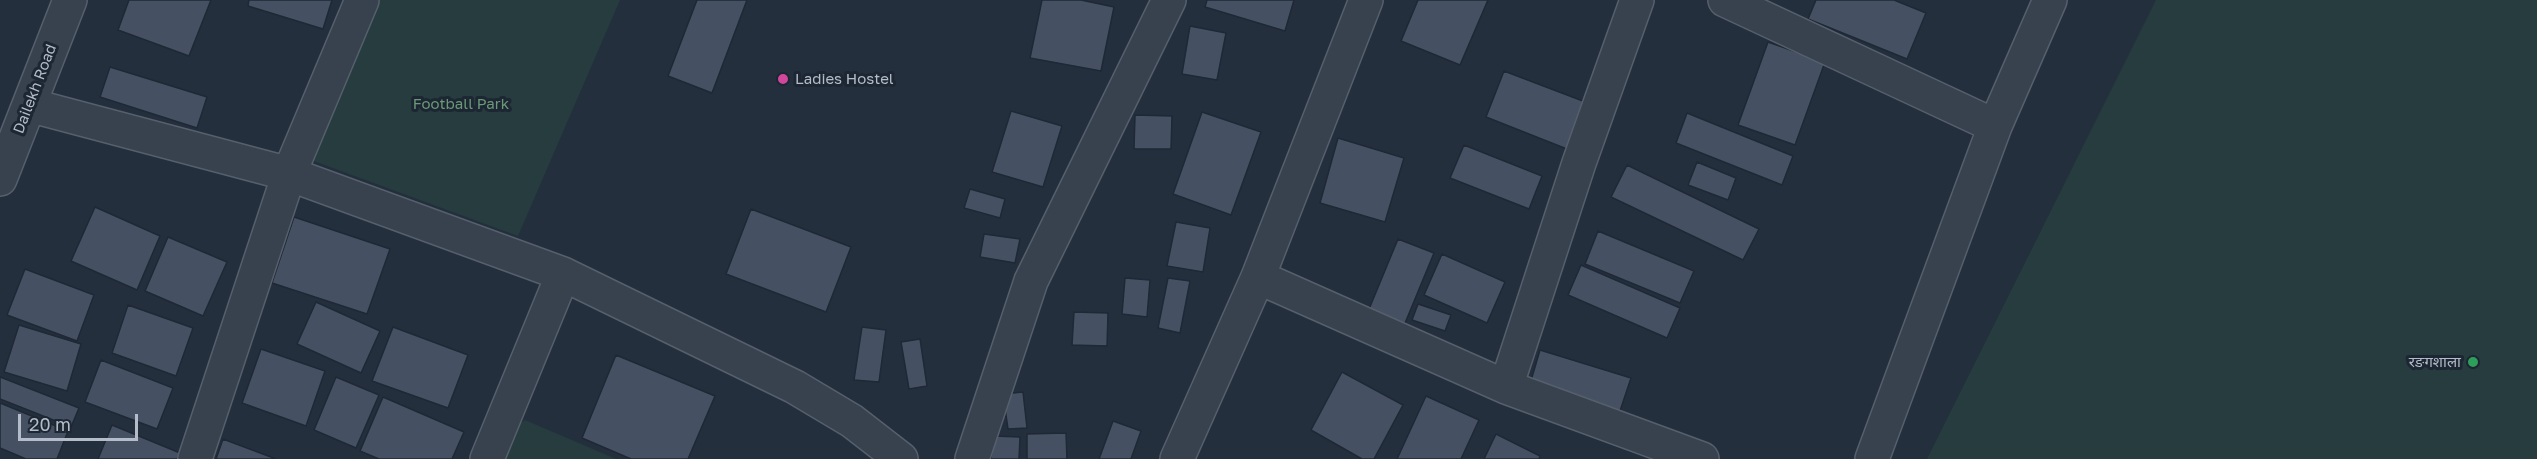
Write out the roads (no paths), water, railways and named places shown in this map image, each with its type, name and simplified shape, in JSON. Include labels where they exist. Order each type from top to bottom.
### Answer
[{"type":"street","name":"Dailekh Road","points":[[0,178],[70,0]]},
{"type":"street","points":[[195,459],[289,174],[362,0]]},
{"type":"street","points":[[972,459],[1031,281],[1169,0]]},
{"type":"street","points":[[1177,459],[1258,278],[1366,0]]},
{"type":"street","points":[[1506,387],[1637,0]]},
{"type":"street","points":[[1725,0],[1995,126]]},
{"type":"street","points":[[1872,459],[1995,126],[2050,0]]},
{"type":"street","points":[[29,105],[289,174],[563,274],[795,387],[852,421],[901,459]]},
{"type":"street","points":[[487,459],[563,274]]},
{"type":"street","points":[[1258,278],[1506,387],[1702,459]]},
{"type":"place","name":"Ladies Hostel","points":[[783,79]]},
{"type":"place","name":"रङगशाला","points":[[2473,362]]},
{"type":"park label","name":"Football Park","points":[[461,104]]}]
